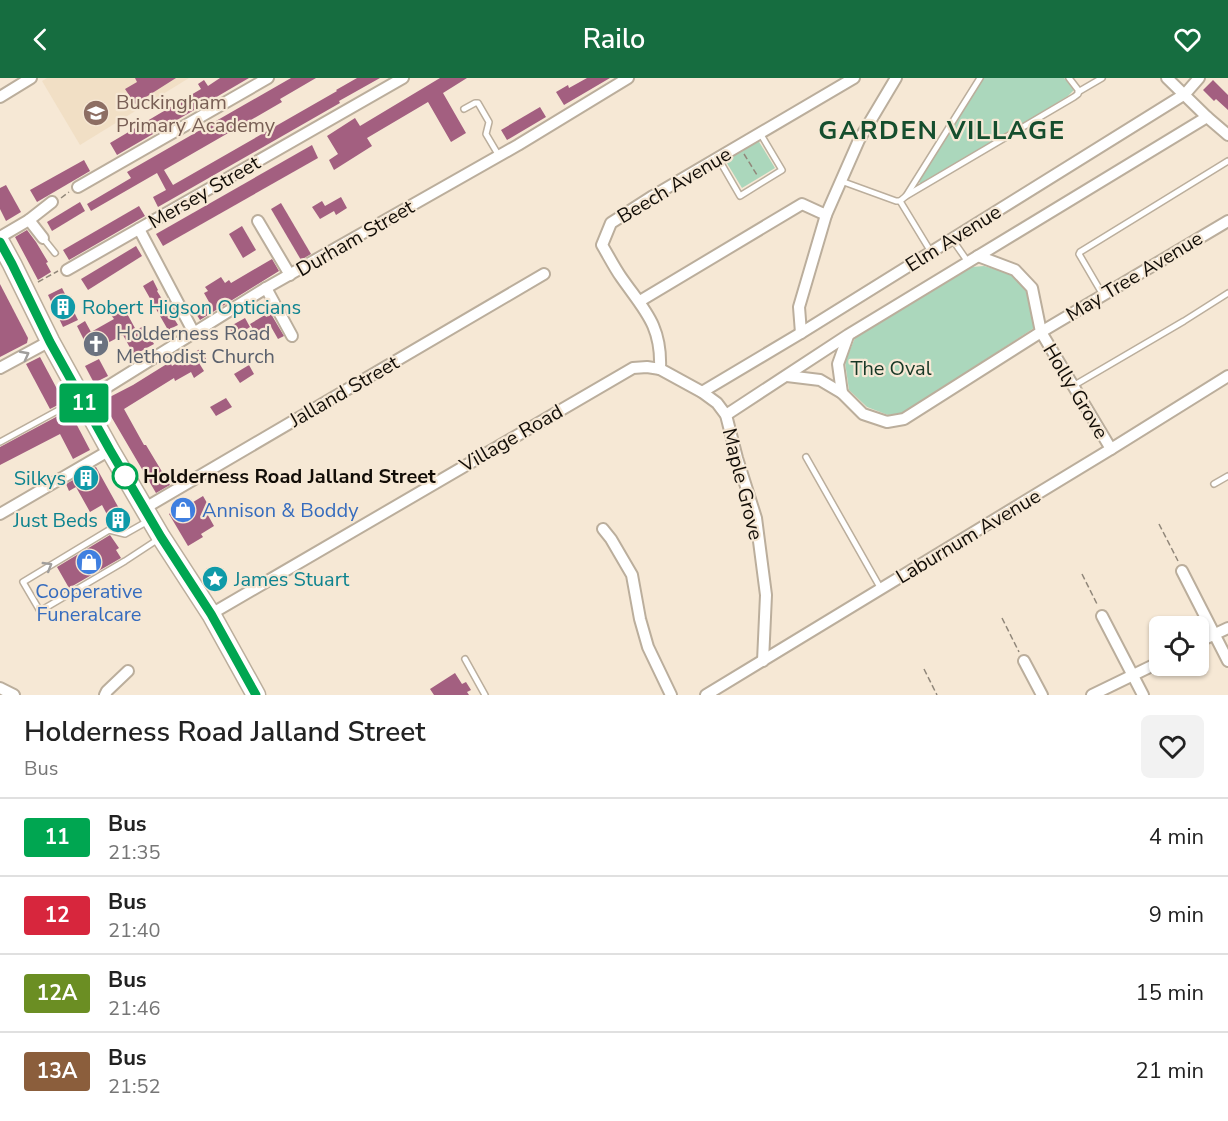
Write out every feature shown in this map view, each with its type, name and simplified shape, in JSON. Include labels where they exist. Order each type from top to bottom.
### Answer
[{"type":"highway","points":[[2,247],[50,342],[110,450],[161,537],[211,614],[256,695]]},
{"type":"street","points":[[0,97],[31,78]]},
{"type":"street","points":[[78,187],[268,78]]},
{"type":"street","name":"Mersey Street","points":[[67,270],[403,78]]},
{"type":"street","name":"Durham Street","points":[[82,400],[266,288],[499,156],[628,78]]},
{"type":"street","name":"Beech Avenue","points":[[660,369],[659,343],[650,317],[620,276],[602,245],[611,223],[854,78]]},
{"type":"street","points":[[801,333],[799,307],[826,215],[859,140],[896,78]]},
{"type":"street","points":[[1167,78],[1228,135]]},
{"type":"street","name":"Elm Avenue","points":[[702,392],[1185,94],[1200,78]]},
{"type":"street","name":"Elm Avenue","points":[[726,415],[848,336],[1207,117]]},
{"type":"street","points":[[2,247],[29,220],[52,202]]},
{"type":"street","points":[[639,301],[802,204],[826,215]]},
{"type":"street","points":[[29,220],[43,238]]},
{"type":"street","points":[[258,221],[290,275]]},
{"type":"street","name":"May Tree Avenue","points":[[1041,332],[1228,221]]},
{"type":"street","points":[[139,229],[194,333]]},
{"type":"street","points":[[787,376],[820,380],[842,393],[863,414],[887,422],[904,419],[1041,332],[1032,288],[1015,270],[978,256]]},
{"type":"street","name":"Jalland Street","points":[[148,513],[544,274]]},
{"type":"street","points":[[266,288],[292,336]]},
{"type":"street","name":"Holly Grove","points":[[1041,332],[1111,449]]},
{"type":"street","points":[[842,393],[838,364],[848,336]]},
{"type":"street","points":[[0,368],[50,342]]},
{"type":"street","name":"Village Road","points":[[211,614],[633,368],[660,369]]},
{"type":"street","points":[[660,369],[702,392],[717,403],[726,415]]},
{"type":"street","name":"Laburnum Avenue","points":[[706,695],[1228,376]]},
{"type":"street","name":"Maple Grove","points":[[726,415],[756,518],[766,595],[763,661]]},
{"type":"street","points":[[0,514],[110,450]]},
{"type":"street","points":[[603,529],[632,575],[648,647],[671,695]]},
{"type":"street","points":[[1182,571],[1228,661]]},
{"type":"street","points":[[1102,616],[1143,695]]},
{"type":"street","points":[[1209,637],[1228,628]]},
{"type":"street","points":[[1024,660],[1042,695]]},
{"type":"street","points":[[1092,695],[1149,667]]},
{"type":"street","points":[[105,695],[128,670]]},
{"type":"street","points":[[0,688],[14,695]]},
{"type":"lane","points":[[906,196],[980,78]]},
{"type":"lane","points":[[1069,78],[1077,87],[1078,92]]},
{"type":"lane","points":[[841,181],[900,201],[1102,78]]},
{"type":"lane","points":[[464,109],[478,103],[489,122],[486,134],[499,156]]},
{"type":"lane","points":[[718,158],[740,196],[782,170],[760,133]]},
{"type":"lane","points":[[1103,295],[1079,254],[1080,252],[1228,161]]},
{"type":"lane","points":[[900,201],[931,252]]},
{"type":"lane","points":[[43,238],[55,253]]},
{"type":"lane","points":[[952,239],[968,262]]},
{"type":"lane","points":[[1073,386],[1228,293]]},
{"type":"lane","points":[[0,442],[82,400]]},
{"type":"lane","points":[[806,457],[881,590]]},
{"type":"lane","points":[[1214,484],[1228,476]]},
{"type":"lane","points":[[148,513],[124,534],[109,530],[23,582],[40,611],[161,537]]},
{"type":"lane","points":[[465,658],[485,695]]},
{"type":"path","points":[[740,145],[761,183]]},
{"type":"path","points":[[52,202],[78,187]]},
{"type":"path","points":[[27,295],[38,289],[36,284],[64,267],[67,270]]},
{"type":"path","points":[[1159,524],[1182,571]]},
{"type":"path","points":[[1082,574],[1102,616]]},
{"type":"path","points":[[1002,618],[1024,660]]},
{"type":"path","points":[[924,669],[937,695]]},
{"type":"shaded area","name":"Buckingham Primary Academy","points":[[47,78],[189,78],[80,145],[42,81]]},
{"type":"green space","points":[[983,78],[1064,78],[1074,90],[1068,96],[922,185],[919,182],[920,177]]},
{"type":"green space","points":[[758,140],[775,168],[742,188],[725,160]]},
{"type":"green space","name":"The Oval","points":[[984,266],[1011,274],[1026,290],[1034,328],[903,413],[888,415],[867,407],[849,390],[845,362],[855,338],[972,267]]},
{"type":"building","points":[[135,78],[176,78],[135,104],[125,89],[137,82]]},
{"type":"building","points":[[220,78],[249,78],[117,155],[110,143],[201,89],[198,84],[204,80],[208,86]]},
{"type":"building","points":[[291,78],[316,78],[280,99],[282,102],[164,170],[173,185],[357,78],[380,78],[158,207],[153,197],[166,190],[157,173],[91,211],[87,204],[131,178],[127,172]]},
{"type":"building","points":[[440,78],[467,78],[443,93],[466,133],[451,142],[428,102],[367,138],[372,146],[334,170],[329,160],[338,154],[327,136],[355,118],[360,126]]},
{"type":"building","points":[[587,78],[610,78],[564,105],[556,92]]},
{"type":"building","points":[[1213,80],[1228,95],[1228,110],[1203,90]]},
{"type":"building","points":[[540,107],[546,117],[507,140],[501,130]]},
{"type":"building","points":[[312,145],[318,158],[163,246],[156,234]]},
{"type":"building","points":[[84,160],[90,171],[37,202],[30,190]]},
{"type":"building","points":[[6,185],[21,212],[6,221],[0,209],[0,188]]},
{"type":"building","points":[[341,197],[347,208],[336,215],[334,211],[320,219],[312,207],[322,201],[325,206]]},
{"type":"building","points":[[80,202],[85,211],[52,231],[47,222]]},
{"type":"building","points":[[281,203],[311,254],[301,260],[271,209]]},
{"type":"building","points":[[139,206],[145,216],[69,260],[63,250]]},
{"type":"building","points":[[242,226],[256,250],[243,258],[229,234]]},
{"type":"building","points":[[27,230],[48,262],[46,263],[51,272],[38,280],[15,237]]},
{"type":"building","points":[[136,246],[142,256],[88,290],[81,279]]},
{"type":"building","points":[[272,259],[279,271],[200,320],[195,312],[209,302],[204,293],[208,291],[205,287],[221,277],[225,283],[229,280],[231,283]]},
{"type":"building","points":[[153,280],[157,291],[178,325],[168,330],[143,286]]},
{"type":"building","points":[[0,284],[28,338],[27,343],[0,357]]},
{"type":"building","points":[[62,288],[78,320],[63,327],[48,295]]},
{"type":"building","points":[[124,308],[136,330],[144,326],[154,344],[134,355],[123,335],[90,352],[77,326],[85,321],[91,332],[114,319],[111,315]]},
{"type":"building","points":[[271,314],[284,336],[278,339],[270,325],[256,334],[250,324]]},
{"type":"building","points":[[245,318],[250,327],[234,337],[229,327]]},
{"type":"building","points":[[200,349],[206,359],[199,363],[204,371],[194,378],[191,372],[175,381],[174,378],[124,409],[170,485],[156,493],[102,401],[170,362],[172,366]]},
{"type":"building","points":[[40,357],[64,402],[50,409],[26,364]]},
{"type":"building","points":[[99,359],[108,376],[94,383],[85,366]]},
{"type":"building","points":[[249,365],[254,374],[240,383],[234,374]]},
{"type":"building","points":[[226,398],[232,407],[216,416],[210,407]]},
{"type":"building","points":[[69,410],[90,450],[73,459],[60,434],[0,465],[0,447]]},
{"type":"building","points":[[96,467],[126,521],[116,527],[113,526],[102,505],[90,512],[76,487],[69,491],[66,484]]},
{"type":"building","points":[[203,496],[210,508],[205,510],[214,526],[201,534],[203,537],[188,546],[169,514]]},
{"type":"building","name":"Cooperative Funeralcare","points":[[110,535],[119,548],[116,550],[121,558],[69,588],[57,567]]},
{"type":"building","points":[[455,673],[462,684],[466,682],[471,690],[467,692],[469,695],[434,695],[430,689]]},
{"type":"bus line","name":"11","points":[[0,242],[50,342],[110,450],[161,537],[211,614],[256,695]]},
{"type":"place","name":"Buckingham Primary Academy","points":[[96,113]]},
{"type":"place","name":"Robert Higson Opticians","points":[[63,307]]},
{"type":"place","name":"Holderness Road Methodist Church","points":[[96,344]]},
{"type":"place","name":"Holderness Road Jalland Street","points":[[125,476]]},
{"type":"place","name":"Silkys","points":[[86,478]]},
{"type":"place","name":"Annison & Boddy","points":[[183,510]]},
{"type":"place","name":"Just Beds","points":[[118,520]]},
{"type":"place","name":"Cooperative Funeralcare","points":[[89,562]]},
{"type":"place","name":"James Stuart","points":[[215,579]]},
{"type":"district","name":"GARDEN VILLAGE","points":[[942,130]]}]
